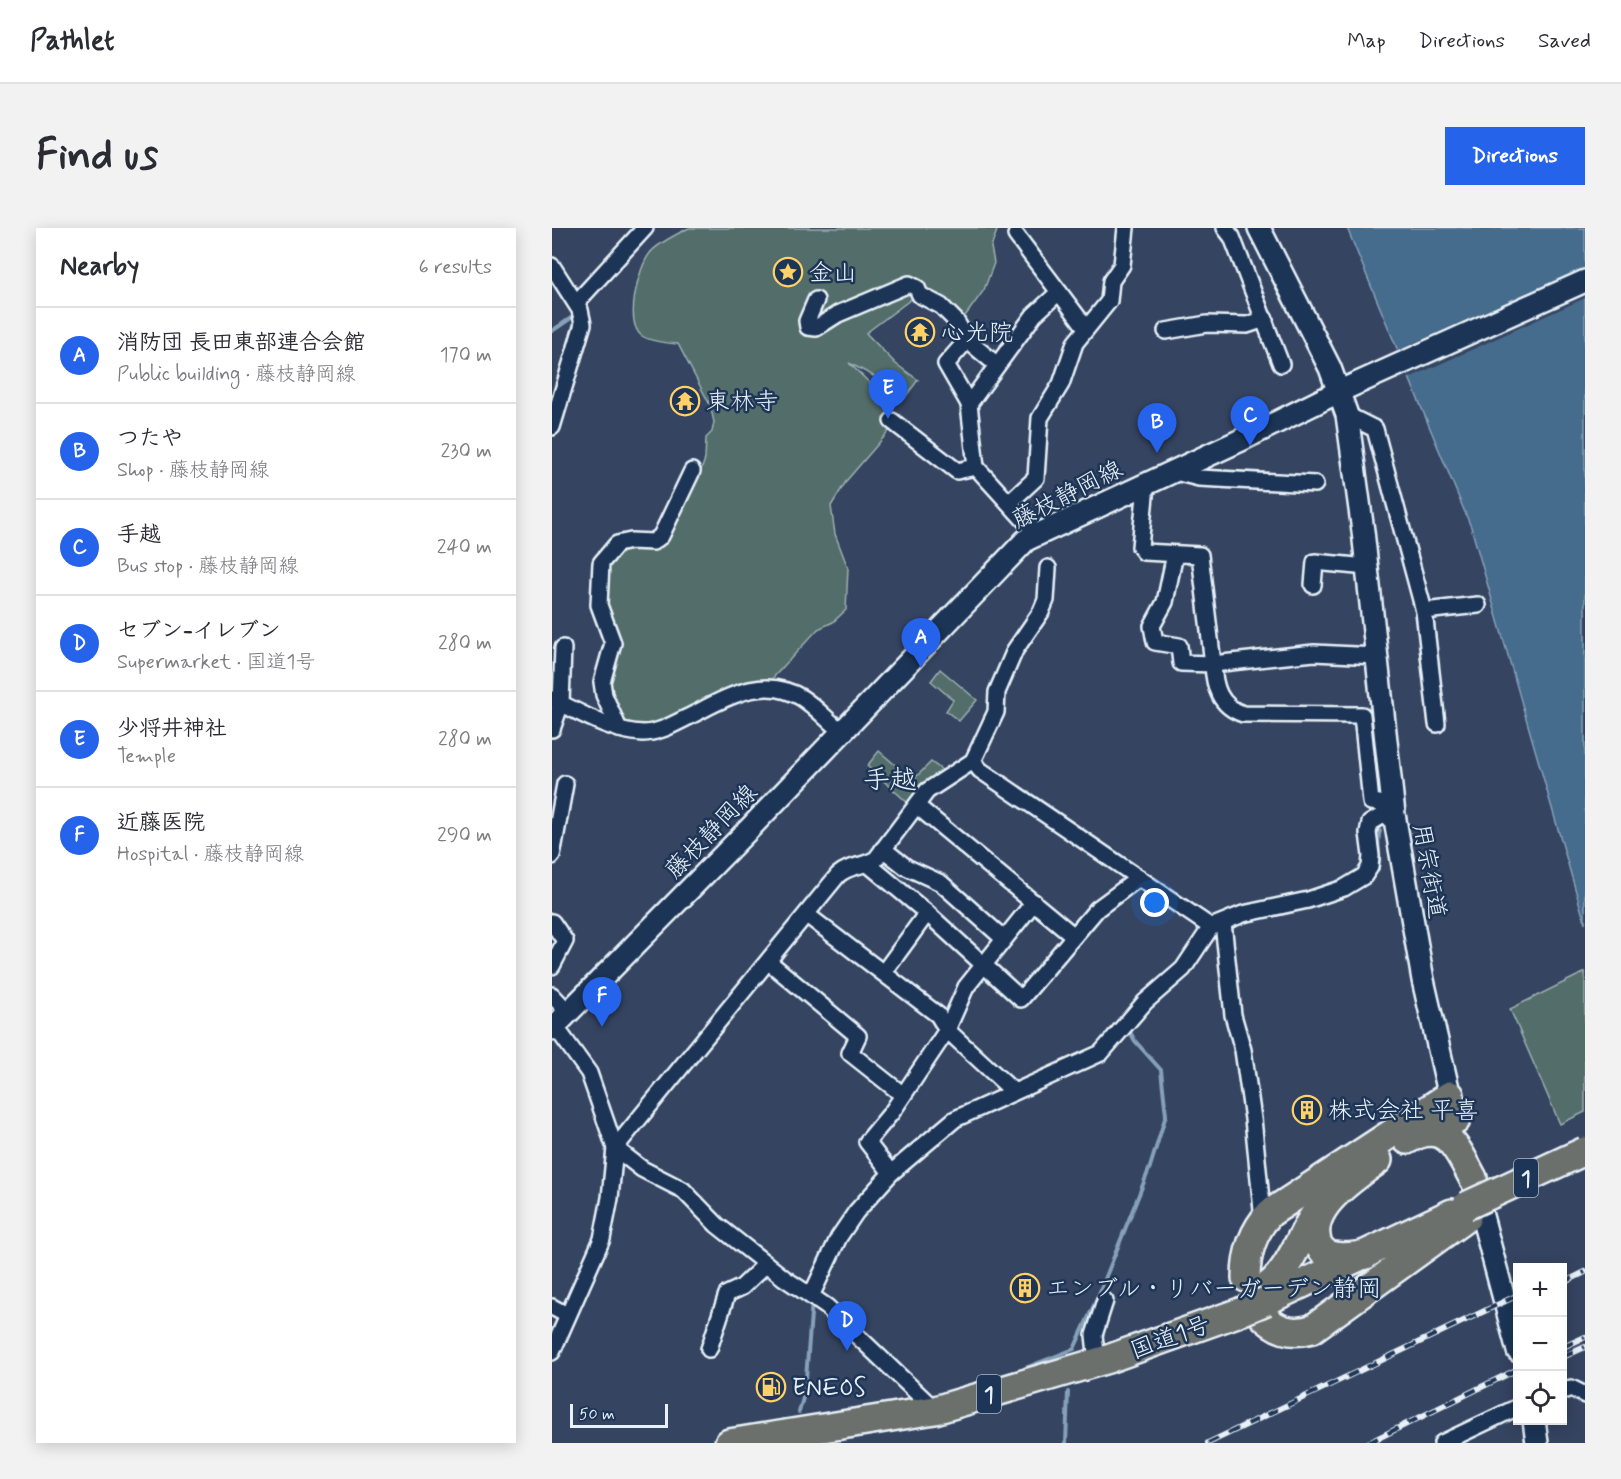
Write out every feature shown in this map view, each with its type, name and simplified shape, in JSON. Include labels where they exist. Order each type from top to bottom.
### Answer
[{"type":"highway","points":[[1029,1383],[1096,1353],[1252,1299],[1280,1275],[1318,1209],[1347,1184],[1446,1111]]},
{"type":"highway","points":[[1446,1111],[1288,1200],[1263,1220],[1248,1251],[1252,1299],[1282,1330],[1303,1332],[1312,1329],[1466,1212]]},
{"type":"highway","points":[[1398,1145],[1424,1132],[1439,1133],[1455,1146],[1473,1178]]},
{"type":"highway","name":"国道1号","points":[[729,1443],[935,1410],[1138,1349],[1252,1299],[1366,1255],[1466,1212],[1516,1183],[1585,1151]]},
{"type":"highway","points":[[1347,1184],[1324,1208],[1316,1228],[1317,1239],[1326,1254],[1336,1257],[1366,1255]]},
{"type":"main road","name":"用宗街道","points":[[1259,228],[1340,391],[1347,415],[1367,567],[1394,814],[1446,1111],[1473,1178],[1513,1332]]},
{"type":"main road","name":"藤枝静岡線","points":[[559,1022],[1016,548],[1037,534],[1340,391],[1585,281]]},
{"type":"main road","points":[[1535,1425],[1537,1443]]},
{"type":"street","points":[[576,303],[645,228]]},
{"type":"street","points":[[1009,503],[1036,478],[1040,418],[1061,384],[1075,343],[1109,301],[1108,289],[1122,265],[1126,228]]},
{"type":"street","points":[[1225,228],[1232,237],[1281,364]]},
{"type":"street","points":[[1016,236],[1086,328]]},
{"type":"street","points":[[552,266],[576,303],[583,324],[552,427]]},
{"type":"street","points":[[816,300],[807,321],[808,327],[816,328],[838,314],[909,284],[916,288],[920,295],[941,306],[956,321],[967,340],[997,365]]},
{"type":"street","points":[[969,404],[1034,315],[1059,292]]},
{"type":"street","points":[[1166,331],[1207,324],[1247,325],[1265,319]]},
{"type":"street","points":[[967,340],[946,364],[969,404],[976,467],[1037,534]]},
{"type":"street","points":[[1347,415],[1375,429],[1424,611],[1437,724]]},
{"type":"street","points":[[892,421],[957,471],[976,467]]},
{"type":"street","points":[[1177,469],[1183,474],[1199,478],[1315,484]]},
{"type":"street","points":[[619,729],[604,695],[602,682],[613,643],[599,605],[601,563],[617,544],[631,541],[653,542],[661,536],[692,471]]},
{"type":"street","points":[[1142,485],[1145,496],[1140,547],[1144,552],[1200,555],[1216,690],[1232,710],[1259,716],[1362,715],[1371,802],[1379,803],[1394,814]]},
{"type":"street","points":[[1175,554],[1164,602],[1152,626],[1155,642],[1179,646],[1182,663],[1213,663],[1314,653],[1376,656]]},
{"type":"street","points":[[1313,585],[1315,562],[1367,567]]},
{"type":"street","points":[[615,1148],[844,870],[868,864],[883,849],[927,791],[973,761],[996,712],[997,692],[1015,650],[1043,606],[1048,568]]},
{"type":"street","points":[[1424,611],[1478,605]]},
{"type":"street","points":[[552,729],[563,648]]},
{"type":"street","points":[[556,701],[619,729],[642,733],[661,730],[734,695],[761,687],[782,689],[803,699],[841,731]]},
{"type":"street","points":[[973,761],[980,770],[1139,878],[1217,925],[1233,1015],[1243,1050],[1254,1119],[1263,1220]]},
{"type":"street","points":[[552,856],[565,784]]},
{"type":"street","points":[[917,806],[1074,936]]},
{"type":"street","points":[[811,1296],[847,1224],[891,1173],[955,1119],[1101,1053],[1145,1002],[1183,969],[1217,925],[1243,914],[1308,900],[1344,888],[1364,876],[1370,867],[1368,833],[1370,823],[1380,817],[1394,814]]},
{"type":"street","points":[[883,849],[906,867],[942,883],[1004,939]]},
{"type":"street","points":[[868,864],[927,913],[1021,999],[1097,909],[1139,878]]},
{"type":"street","points":[[891,1173],[867,1142],[948,1030],[966,987],[1034,902]]},
{"type":"street","points":[[884,972],[927,913]]},
{"type":"street","points":[[807,915],[938,1015],[948,1030],[1014,1092]]},
{"type":"street","points":[[552,922],[565,941],[552,966]]},
{"type":"street","points":[[769,962],[858,1036],[850,1053],[903,1095]]},
{"type":"street","points":[[552,995],[559,1022],[589,1073],[615,1148],[610,1198],[602,1239],[552,1352]]},
{"type":"street","points":[[615,1148],[642,1169],[682,1190],[717,1225],[766,1264],[827,1307],[935,1410]]},
{"type":"street","points":[[709,1349],[727,1294],[742,1287],[766,1264]]},
{"type":"street","points":[[1096,1353],[1094,1335],[1105,1301]]},
{"type":"street","points":[[552,1307],[567,1315]]},
{"type":"street","points":[[1567,1390],[1571,1388],[1585,1395]]},
{"type":"street","points":[[1442,1443],[1513,1409]]},
{"type":"green space","points":[[689,228],[998,228],[991,247],[994,263],[984,290],[958,326],[921,298],[910,300],[866,333],[896,364],[918,380],[904,399],[883,381],[849,363],[879,392],[897,422],[847,480],[831,506],[835,534],[848,568],[846,610],[833,622],[818,629],[769,682],[662,724],[631,727],[622,722],[609,701],[605,611],[607,563],[618,551],[665,538],[698,479],[705,459],[706,438],[712,432],[714,422],[710,405],[678,344],[655,341],[642,336],[634,320],[633,308],[637,282],[645,260],[658,246]]},
{"type":"green space","points":[[940,669],[977,700],[959,721],[946,711],[953,700],[931,681]]},
{"type":"green space","points":[[879,751],[913,780],[931,762],[946,773],[909,804],[867,766]]},
{"type":"green space","points":[[1585,972],[1585,1112],[1560,1124],[1510,1009]]},
{"type":"water","points":[[1347,228],[1585,228],[1585,923],[1471,527]]},
{"type":"pier","points":[[1585,271],[1585,298],[1407,379],[1396,351],[1490,309],[1492,313]]},
{"type":"waterway","points":[[552,331],[577,314]]},
{"type":"waterway","points":[[1373,875],[1379,864],[1380,831]]},
{"type":"waterway","points":[[1025,1368],[1074,1349],[1099,1294],[1150,1167],[1166,1115],[1161,1070],[1135,1041],[1130,1032],[1132,1027]]},
{"type":"waterway","points":[[799,1412],[805,1391],[812,1301]]},
{"type":"waterway","points":[[1066,1443],[1068,1392]]},
{"type":"railway","points":[[1567,1281],[1585,1272]]},
{"type":"railway","points":[[1208,1443],[1513,1297]]},
{"type":"railway","points":[[1567,1345],[1585,1337]]},
{"type":"railway","points":[[1567,1355],[1585,1347]]},
{"type":"railway","points":[[1368,1443],[1514,1371]]},
{"type":"place","name":"金山","points":[[788,272]]},
{"type":"place","name":"心光院","points":[[920,332]]},
{"type":"place","name":"東林寺","points":[[685,401]]},
{"type":"place","name":"少将井神社","points":[[888,419]]},
{"type":"place","name":"手越","points":[[1250,446]]},
{"type":"place","name":"つたや","points":[[1157,453]]},
{"type":"place","name":"消防団 長田東部連合会館","points":[[921,668]]},
{"type":"place","name":"近藤医院","points":[[602,1027]]},
{"type":"place","name":"株式会社 平喜","points":[[1307,1110]]},
{"type":"place","name":"エンブル・リバーガーデン静岡","points":[[1025,1288]]},
{"type":"place","name":"セブン-イレブン","points":[[847,1351]]},
{"type":"place","name":"ENEOS","points":[[771,1387]]},
{"type":"district","name":"手越","points":[[890,779]]}]
